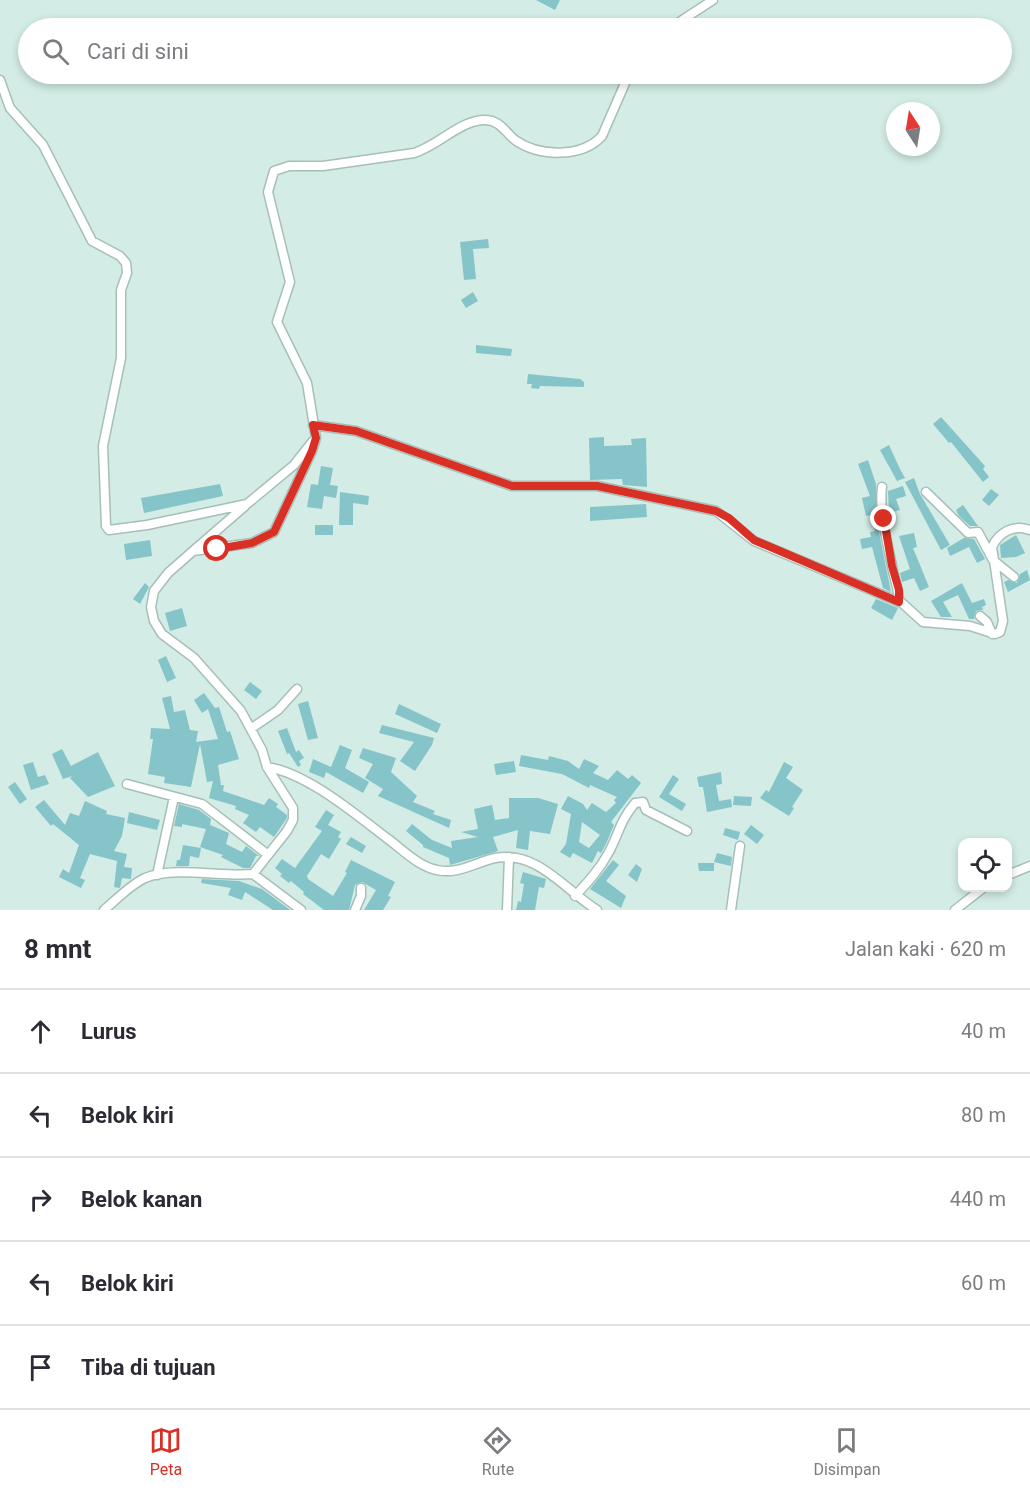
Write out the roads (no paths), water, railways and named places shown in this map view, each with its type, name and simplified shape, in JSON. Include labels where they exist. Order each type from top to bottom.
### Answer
[{"type":"street","points":[[685,18],[713,0]]},
{"type":"street","points":[[0,80],[10,108],[43,146],[92,241],[120,256],[126,264],[127,273],[121,290],[122,358],[103,446],[106,526],[109,530],[115,530],[247,504]]},
{"type":"street","points":[[193,551],[252,543],[274,532],[316,438],[308,383],[277,322],[290,286],[268,192],[274,171],[289,166],[323,166],[414,153],[426,150],[469,123],[480,120],[498,123],[514,139],[525,146],[566,153],[584,149],[602,136],[625,84]]},
{"type":"street","points":[[313,425],[356,431],[512,486],[597,486],[716,511],[729,518],[754,540],[899,602],[929,624],[970,626],[993,634],[1000,632],[1003,625],[993,547],[999,537],[1014,528],[1030,530]]},
{"type":"street","points":[[253,874],[287,831],[294,815],[267,767],[252,728],[222,688],[194,658],[162,634],[154,621],[151,607],[154,591],[168,573],[294,465],[316,438]]},
{"type":"street","points":[[882,486],[880,498],[892,566],[899,590],[899,602]]},
{"type":"street","points":[[926,492],[968,533],[978,532],[993,560],[1014,577]]},
{"type":"street","points":[[980,616],[987,622],[993,634]]},
{"type":"street","points":[[252,728],[278,710],[297,689]]},
{"type":"street","points":[[267,767],[281,770],[345,806],[414,859],[438,870],[464,869],[496,858],[510,857],[534,863],[574,896],[597,910]]},
{"type":"street","points":[[127,784],[202,804],[267,854]]},
{"type":"street","points":[[157,875],[174,797]]},
{"type":"street","points":[[574,896],[597,873],[610,849],[624,814],[635,802],[643,802],[646,810],[687,831]]},
{"type":"street","points":[[731,910],[740,846]]},
{"type":"street","points":[[507,910],[510,857]]},
{"type":"street","points":[[1012,873],[1030,866]]},
{"type":"street","points":[[104,910],[139,881],[157,875],[253,874],[301,910]]},
{"type":"street","points":[[355,910],[361,896],[361,888]]},
{"type":"street","points":[[955,910],[979,892]]}]
